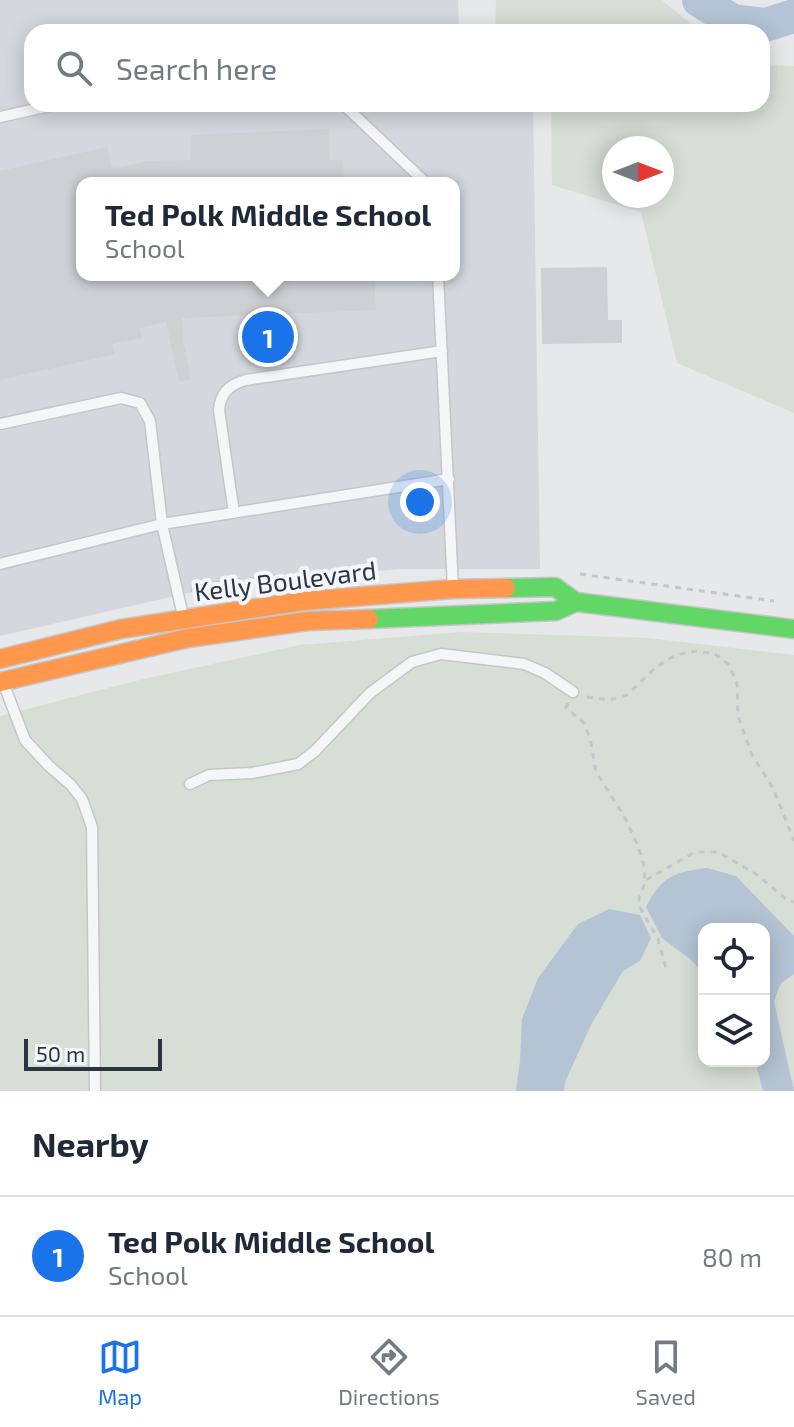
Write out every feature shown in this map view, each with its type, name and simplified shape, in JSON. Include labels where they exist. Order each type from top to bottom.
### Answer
[{"type":"street","name":"Kelly Boulevard","points":[[0,659],[121,629],[183,618],[303,601],[453,589],[555,587],[576,602],[794,629]]},
{"type":"street","name":"Kelly Boulevard","points":[[1,678],[188,638],[308,621],[556,611],[576,602]]},
{"type":"lane","points":[[0,117],[24,112]]},
{"type":"lane","points":[[351,112],[420,177]]},
{"type":"lane","points":[[438,281],[453,589]]},
{"type":"lane","points":[[234,513],[219,410],[221,398],[227,389],[236,383],[274,376],[442,351]]},
{"type":"lane","points":[[0,424],[121,398],[140,403],[150,421],[162,524],[183,618]]},
{"type":"lane","points":[[0,564],[162,524],[449,479]]},
{"type":"lane","points":[[190,784],[209,775],[252,773],[298,764],[315,751],[370,693],[412,662],[441,654],[524,664],[545,673],[573,692]]},
{"type":"lane","points":[[1,678],[25,740],[82,799],[92,827],[95,1091]]},
{"type":"path","points":[[667,972],[658,939],[639,906],[645,869],[638,846],[624,816],[596,772],[590,738],[583,722],[566,708],[573,692],[610,700],[627,695],[668,659],[698,651],[715,654],[729,665],[737,684],[738,716],[752,755],[773,788],[794,841]]},
{"type":"path","points":[[644,881],[695,852],[718,852],[737,861],[787,900],[794,902]]},
{"type":"shaded area","points":[[0,0],[458,0],[459,24],[24,24],[24,112],[533,112],[540,569],[400,569],[232,583],[0,636]]},
{"type":"shaded area","points":[[496,0],[662,0],[691,24],[495,24]]},
{"type":"shaded area","points":[[770,65],[794,66],[794,413],[677,363],[641,212],[628,208],[674,208],[674,136],[602,136],[602,200],[552,185],[551,112],[770,112]]},
{"type":"shaded area","points":[[460,632],[648,638],[794,655],[794,1091],[0,1091],[0,716],[135,681],[300,645]]},
{"type":"water","points":[[707,868],[736,876],[794,936],[794,974],[781,983],[774,1001],[794,1091],[763,1091],[757,1067],[770,1067],[770,923],[698,923],[698,967],[662,938],[646,907],[664,882],[686,871]]},
{"type":"water","points":[[609,909],[640,915],[651,938],[640,961],[623,971],[591,1025],[565,1082],[564,1091],[516,1091],[522,1019],[538,978],[578,924]]},
{"type":"building","points":[[329,129],[330,160],[343,160],[344,177],[76,177],[76,281],[374,281],[376,310],[182,318],[191,379],[179,382],[166,322],[140,328],[142,338],[113,344],[115,354],[0,380],[0,171],[107,147],[112,169],[147,161],[190,160],[191,135]]},
{"type":"building","points":[[607,267],[608,320],[622,320],[622,343],[542,344],[541,268]]},
{"type":"waterway","points":[[699,0],[733,21],[757,24]]},
{"type":"waterway","points":[[768,24],[794,16]]},
{"type":"traffic: fast","points":[[506,588],[555,587],[576,602],[794,629]]},
{"type":"traffic: fast","points":[[369,619],[556,611],[576,602]]},
{"type":"traffic: slow","points":[[0,659],[121,629],[303,601],[506,588]]},
{"type":"traffic: slow","points":[[0,682],[188,638],[308,621],[369,619]]},
{"type":"place","name":"Ted Polk Middle School","points":[[268,337]]}]
